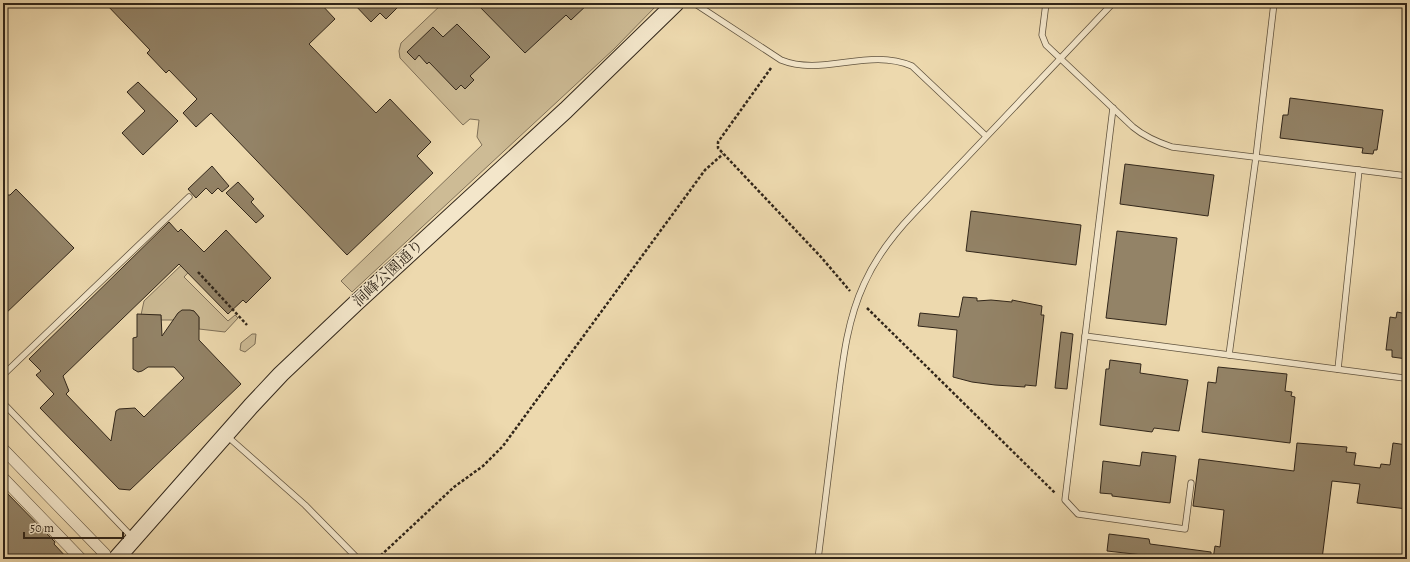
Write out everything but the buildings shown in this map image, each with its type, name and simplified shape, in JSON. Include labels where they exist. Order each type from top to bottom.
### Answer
[{"type":"street","name":"洞峰公園通り","points":[[110,557],[134,539],[225,435],[287,368],[566,110],[676,3]]},
{"type":"street","points":[[3,449],[110,557]]},
{"type":"street","points":[[3,478],[81,559]]},
{"type":"lane","points":[[694,3],[781,60],[791,64],[804,66],[882,58],[912,66],[986,136]]},
{"type":"lane","points":[[1046,3],[1042,35],[1046,45],[1143,135],[1166,145],[1407,176]]},
{"type":"lane","points":[[818,559],[844,352],[853,312],[873,265],[898,230],[1113,3]]},
{"type":"lane","points":[[1229,355],[1256,157],[1274,3]]},
{"type":"lane","points":[[1113,108],[1065,500],[1078,514],[1185,529],[1191,483]]},
{"type":"lane","points":[[1338,369],[1359,170]]},
{"type":"lane","points":[[3,375],[189,197]]},
{"type":"lane","points":[[1085,336],[1404,378]]},
{"type":"lane","points":[[3,403],[134,539]]},
{"type":"lane","points":[[225,435],[305,505],[358,559]]},
{"type":"path","points":[[772,68],[718,142],[718,148],[821,257],[850,291]]},
{"type":"path","points":[[377,559],[454,487],[482,466],[503,446],[705,170],[723,154]]},
{"type":"path","points":[[198,272],[247,324]]},
{"type":"path","points":[[867,308],[1055,493]]},
{"type":"shaded area","points":[[443,3],[659,3],[614,49],[352,292],[341,281],[482,145],[477,137],[479,120],[470,119],[463,125],[400,58],[399,51],[401,43]]},
{"type":"shaded area","points":[[194,253],[200,260],[184,277],[228,321],[235,315],[238,318],[225,332],[199,329],[199,317],[194,311],[180,312],[176,316],[175,320],[161,320],[161,315],[141,315],[144,301]]},
{"type":"shaded area","points":[[252,334],[256,334],[255,344],[245,352],[240,350],[241,343]]}]
